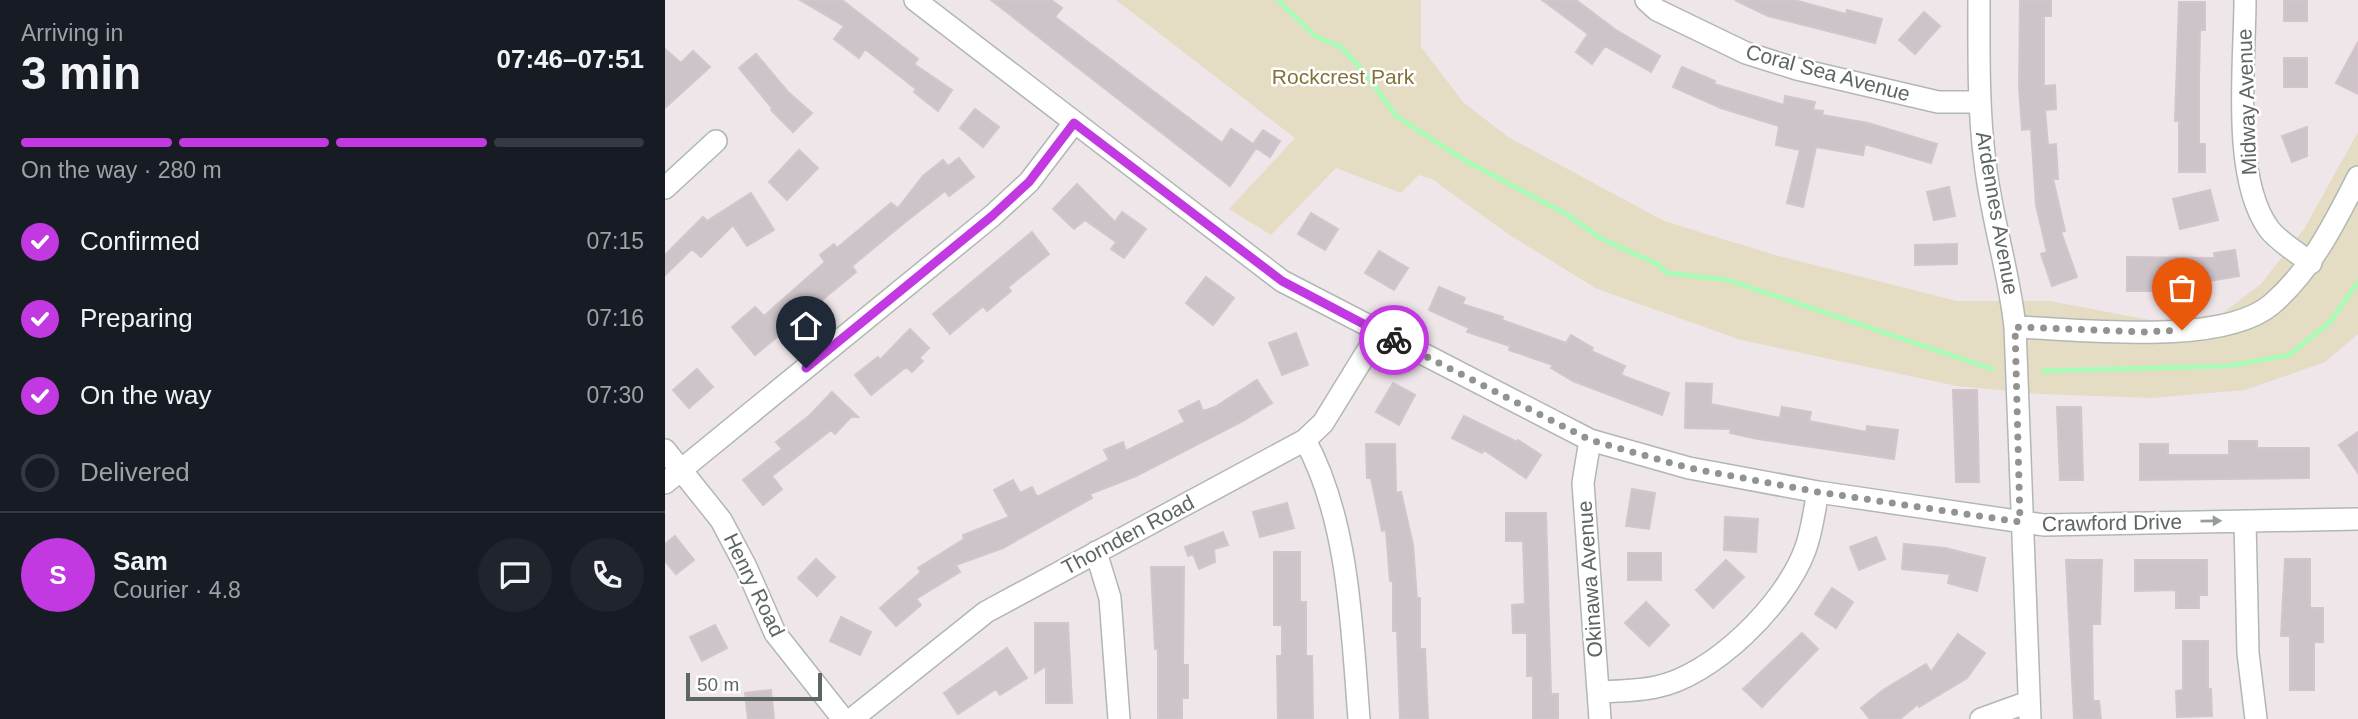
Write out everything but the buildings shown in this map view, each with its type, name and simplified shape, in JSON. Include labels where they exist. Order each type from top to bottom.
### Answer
[{"type":"street","name":"Crawford Drive","points":[[915,0],[1282,281],[1590,440],[1689,468],[1818,492],[2044,525],[2358,519]]},
{"type":"street","name":"Coral Sea Avenue","points":[[1646,0],[1657,10],[1746,53],[1797,69],[1938,102],[1979,102]]},
{"type":"street","name":"Ardennes Avenue","points":[[1979,0],[1979,102],[1985,164],[2010,281],[2015,327],[2020,522],[2029,711]]},
{"type":"street","name":"Midway Avenue","points":[[2245,0],[2245,160],[2252,197],[2270,230],[2311,263]]},
{"type":"street","points":[[673,476],[992,216],[1029,182],[1074,123]]},
{"type":"street","points":[[665,188],[716,141]]},
{"type":"street","points":[[2015,327],[2144,332],[2201,329],[2239,320],[2270,306],[2311,263],[2358,177]]},
{"type":"street","name":"Thornden Road","points":[[852,719],[986,612],[1305,440],[1324,423],[1379,332]]},
{"type":"street","points":[[1305,440],[1320,467],[1348,585],[1359,719]]},
{"type":"street","name":"Okinawa Avenue","points":[[1590,440],[1583,483],[1600,719]]},
{"type":"street","name":"Henry Road","points":[[665,450],[673,476],[721,520],[746,567],[775,634],[843,719]]},
{"type":"street","points":[[1598,692],[1657,687],[1694,674],[1716,660],[1780,596],[1805,550],[1818,492]]},
{"type":"street","points":[[2245,521],[2248,653],[2256,719]]},
{"type":"street","points":[[1096,552],[1110,598],[1119,719]]},
{"type":"street","points":[[1981,719],[2029,711]]},
{"type":"green space","name":"Rockcrest Park","points":[[1116,0],[1421,0],[1421,47],[1464,103],[1508,137],[1664,221],[1775,255],[1957,301],[2050,301],[2160,322],[2223,313],[2261,284],[2304,229],[2358,132],[2358,334],[2325,362],[2245,390],[2152,398],[2041,394],[1957,386],[1741,340],[1597,289],[1508,234],[1432,179],[1419,175],[1401,193],[1336,168],[1271,235],[1229,209],[1295,138]]},
{"type":"waterway","points":[[1278,0],[1315,36],[1341,47],[1366,74],[1396,116],[1464,160],[1568,215],[1600,238],[1657,264],[1667,273],[1728,280],[1992,369]]},
{"type":"waterway","points":[[2043,371],[2228,366],[2289,355],[2330,322],[2358,282]]},
{"type":"way so far","points":[[1394,340],[1590,440],[1689,468],[1818,492],[2020,522],[2015,327],[2144,332],[2182,330]]},
{"type":"route","points":[[806,368],[992,216],[1029,182],[1074,123],[1282,281],[1394,340]]}]
